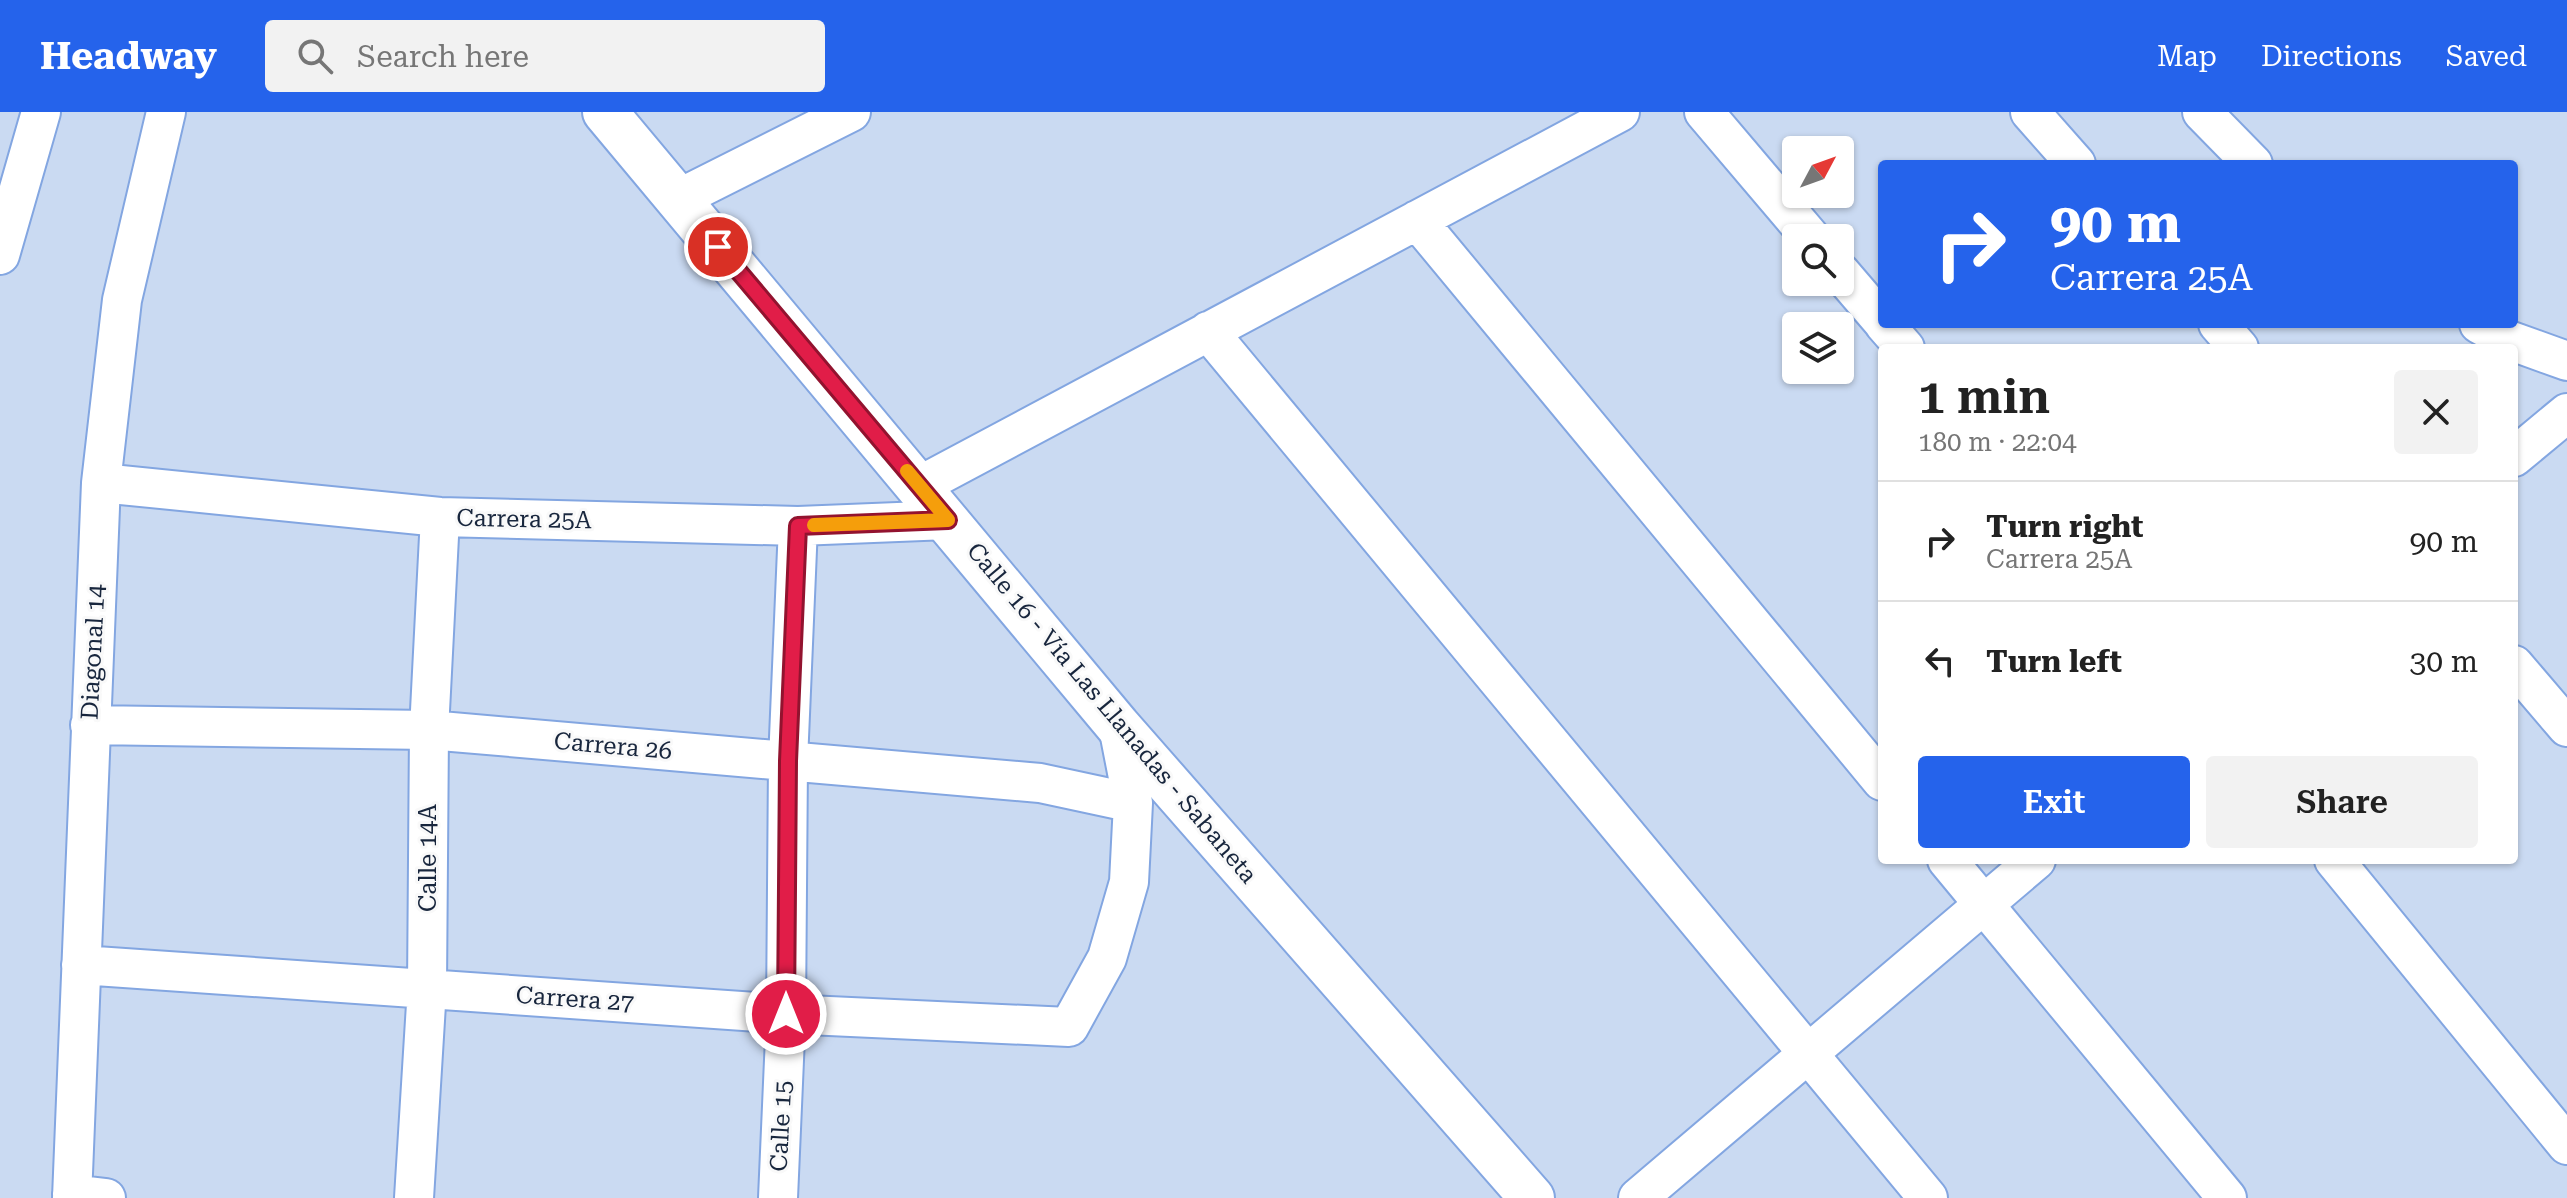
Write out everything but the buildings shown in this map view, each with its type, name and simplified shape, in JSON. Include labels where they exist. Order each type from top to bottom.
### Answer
[{"type":"street","points":[[0,255],[41,112]]},
{"type":"street","name":"Diagonal 14","points":[[83,1197],[81,965],[101,483],[122,300],[166,112]]},
{"type":"street","name":"Calle 16 - Vía Las Llanadas - Sabaneta","points":[[605,112],[1118,726],[1532,1198]]},
{"type":"street","points":[[678,199],[851,112]]},
{"type":"street","points":[[919,486],[1620,112]]},
{"type":"street","points":[[1704,112],[1799,224]]},
{"type":"street","points":[[2030,112],[2072,160]]},
{"type":"street","points":[[2202,112],[2249,160]]},
{"type":"street","points":[[1417,220],[1878,776]]},
{"type":"street","points":[[1854,289],[1878,317]]},
{"type":"street","points":[[1887,328],[1901,344]]},
{"type":"street","points":[[2222,328],[2236,344]]},
{"type":"street","points":[[1208,331],[1928,1198]]},
{"type":"street","points":[[2492,332],[2567,361]]},
{"type":"street","points":[[2518,454],[2567,413]]},
{"type":"street","name":"Carrera 25A","points":[[101,483],[440,517],[798,526],[948,520]]},
{"type":"street","name":"Calle 14A","points":[[414,1198],[427,988],[429,730],[440,517]]},
{"type":"street","name":"Calle 15","points":[[778,1198],[786,1014],[788,761],[798,526]]},
{"type":"street","points":[[2518,670],[2567,727]]},
{"type":"street","name":"Carrera 26","points":[[90,725],[429,730],[1040,783],[1133,803]]},
{"type":"street","points":[[1118,726],[1133,803]]},
{"type":"street","name":"Carrera 27","points":[[81,965],[786,1014],[1069,1027],[1107,958],[1129,882],[1133,803]]},
{"type":"street","points":[[1950,864],[2227,1198]]},
{"type":"street","points":[[1638,1198],[2031,864]]},
{"type":"street","points":[[2337,864],[2567,1145]]},
{"type":"slow traffic","points":[[814,525],[948,520],[907,471]]},
{"type":"route","points":[[718,247],[948,520],[798,526],[788,761],[786,1014]]}]
